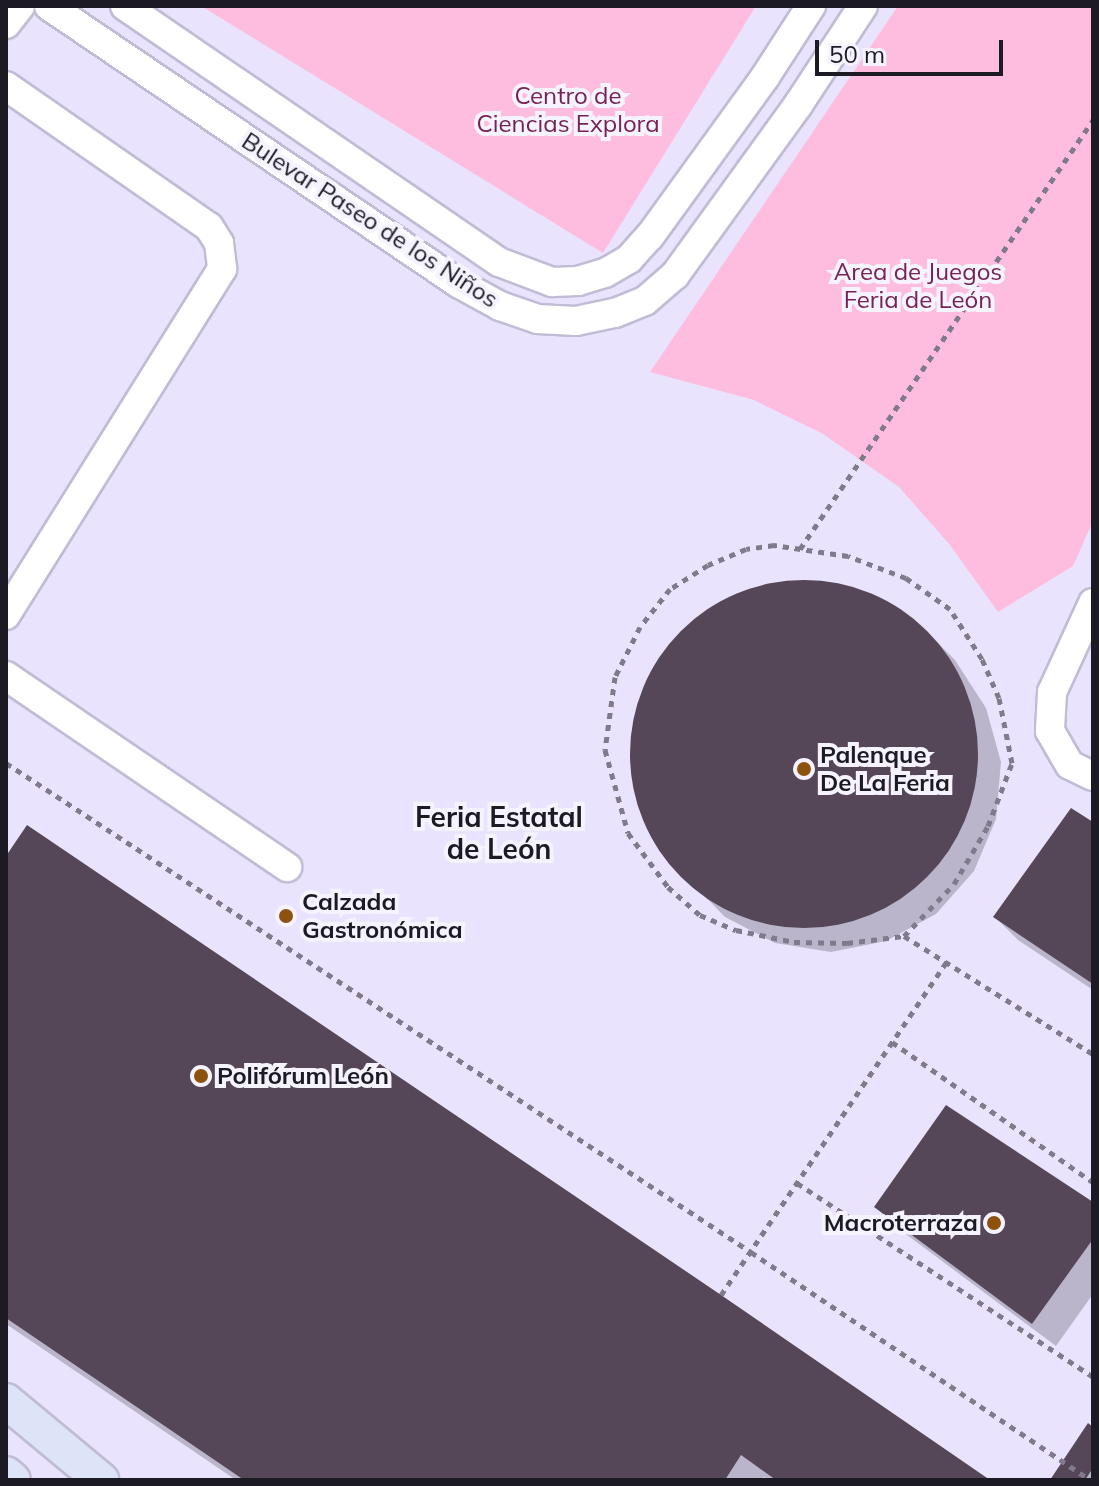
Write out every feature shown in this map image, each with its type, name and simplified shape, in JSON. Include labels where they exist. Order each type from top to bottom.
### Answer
[{"type":"main road","points":[[6,1401],[101,1480]]},
{"type":"main road","points":[[6,1474],[13,1480]]},
{"type":"street","points":[[6,24],[20,6]]},
{"type":"street","name":"Bulevar Paseo de los Niños","points":[[49,6],[458,283],[500,306],[537,319],[576,321],[615,313],[645,301],[675,275],[798,105],[863,6]]},
{"type":"street","name":"Bulevar Paseo de los Niños","points":[[125,6],[499,262],[552,282],[578,281],[605,273],[629,259],[756,90],[811,6]]},
{"type":"street","points":[[6,86],[209,227],[219,243],[222,269],[6,615]]},
{"type":"street","points":[[1093,603],[1052,692],[1050,731],[1070,765],[1093,776]]},
{"type":"street","points":[[6,676],[287,867]]},
{"type":"path","points":[[800,549],[1093,120]]},
{"type":"path","points":[[904,936],[954,884],[988,826],[1012,763],[999,698],[982,659],[950,609],[906,578],[848,556],[774,545],[746,549],[708,565],[670,589],[640,627],[615,677],[605,750],[628,833],[668,887],[700,915],[736,930],[794,942],[847,943],[904,936],[948,960],[1093,1054]]},
{"type":"path","points":[[6,763],[751,1252],[1090,1480]]},
{"type":"path","points":[[721,1295],[948,960]]},
{"type":"path","points":[[892,1042],[1093,1182]]},
{"type":"path","points":[[797,1183],[1093,1377]]},
{"type":"green space","name":"Centro de Ciencias Explora","points":[[201,6],[756,6],[603,253]]},
{"type":"green space","name":"Area de Juegos Feria de León","points":[[898,6],[1093,6],[1093,521],[1073,566],[998,612],[950,545],[899,487],[823,434],[754,400],[650,372]]},
{"type":"building","name":"Palenque De La Feria","points":[[804,580],[838,584],[870,594],[900,610],[927,631],[948,658],[964,688],[974,720],[978,754],[974,788],[964,820],[948,850],[927,877],[900,898],[870,914],[838,924],[804,928],[770,924],[738,914],[708,898],[681,877],[660,850],[644,820],[634,788],[630,754],[634,720],[644,688],[660,658],[681,631],[708,610],[738,594],[770,584]]},
{"type":"building","points":[[1071,808],[1093,822],[1093,984],[993,917]]},
{"type":"building","name":"Polifórum León","points":[[27,825],[990,1480],[776,1480],[741,1455],[725,1480],[244,1480],[6,1318],[6,856]]},
{"type":"building","name":"Macroterraza","points":[[946,1105],[1093,1202],[1093,1239],[1032,1324],[874,1207]]},
{"type":"building","points":[[1088,1423],[1093,1427],[1093,1468],[1085,1480],[1050,1480]]},
{"type":"place","name":"Palenque De La Feria","points":[[804,769]]},
{"type":"place","name":"Calzada Gastronómica","points":[[286,916]]},
{"type":"place","name":"Polifórum León","points":[[201,1076]]},
{"type":"place","name":"Macroterraza","points":[[994,1223]]},
{"type":"district","name":"Feria Estatal de León","points":[[499,833]]}]
